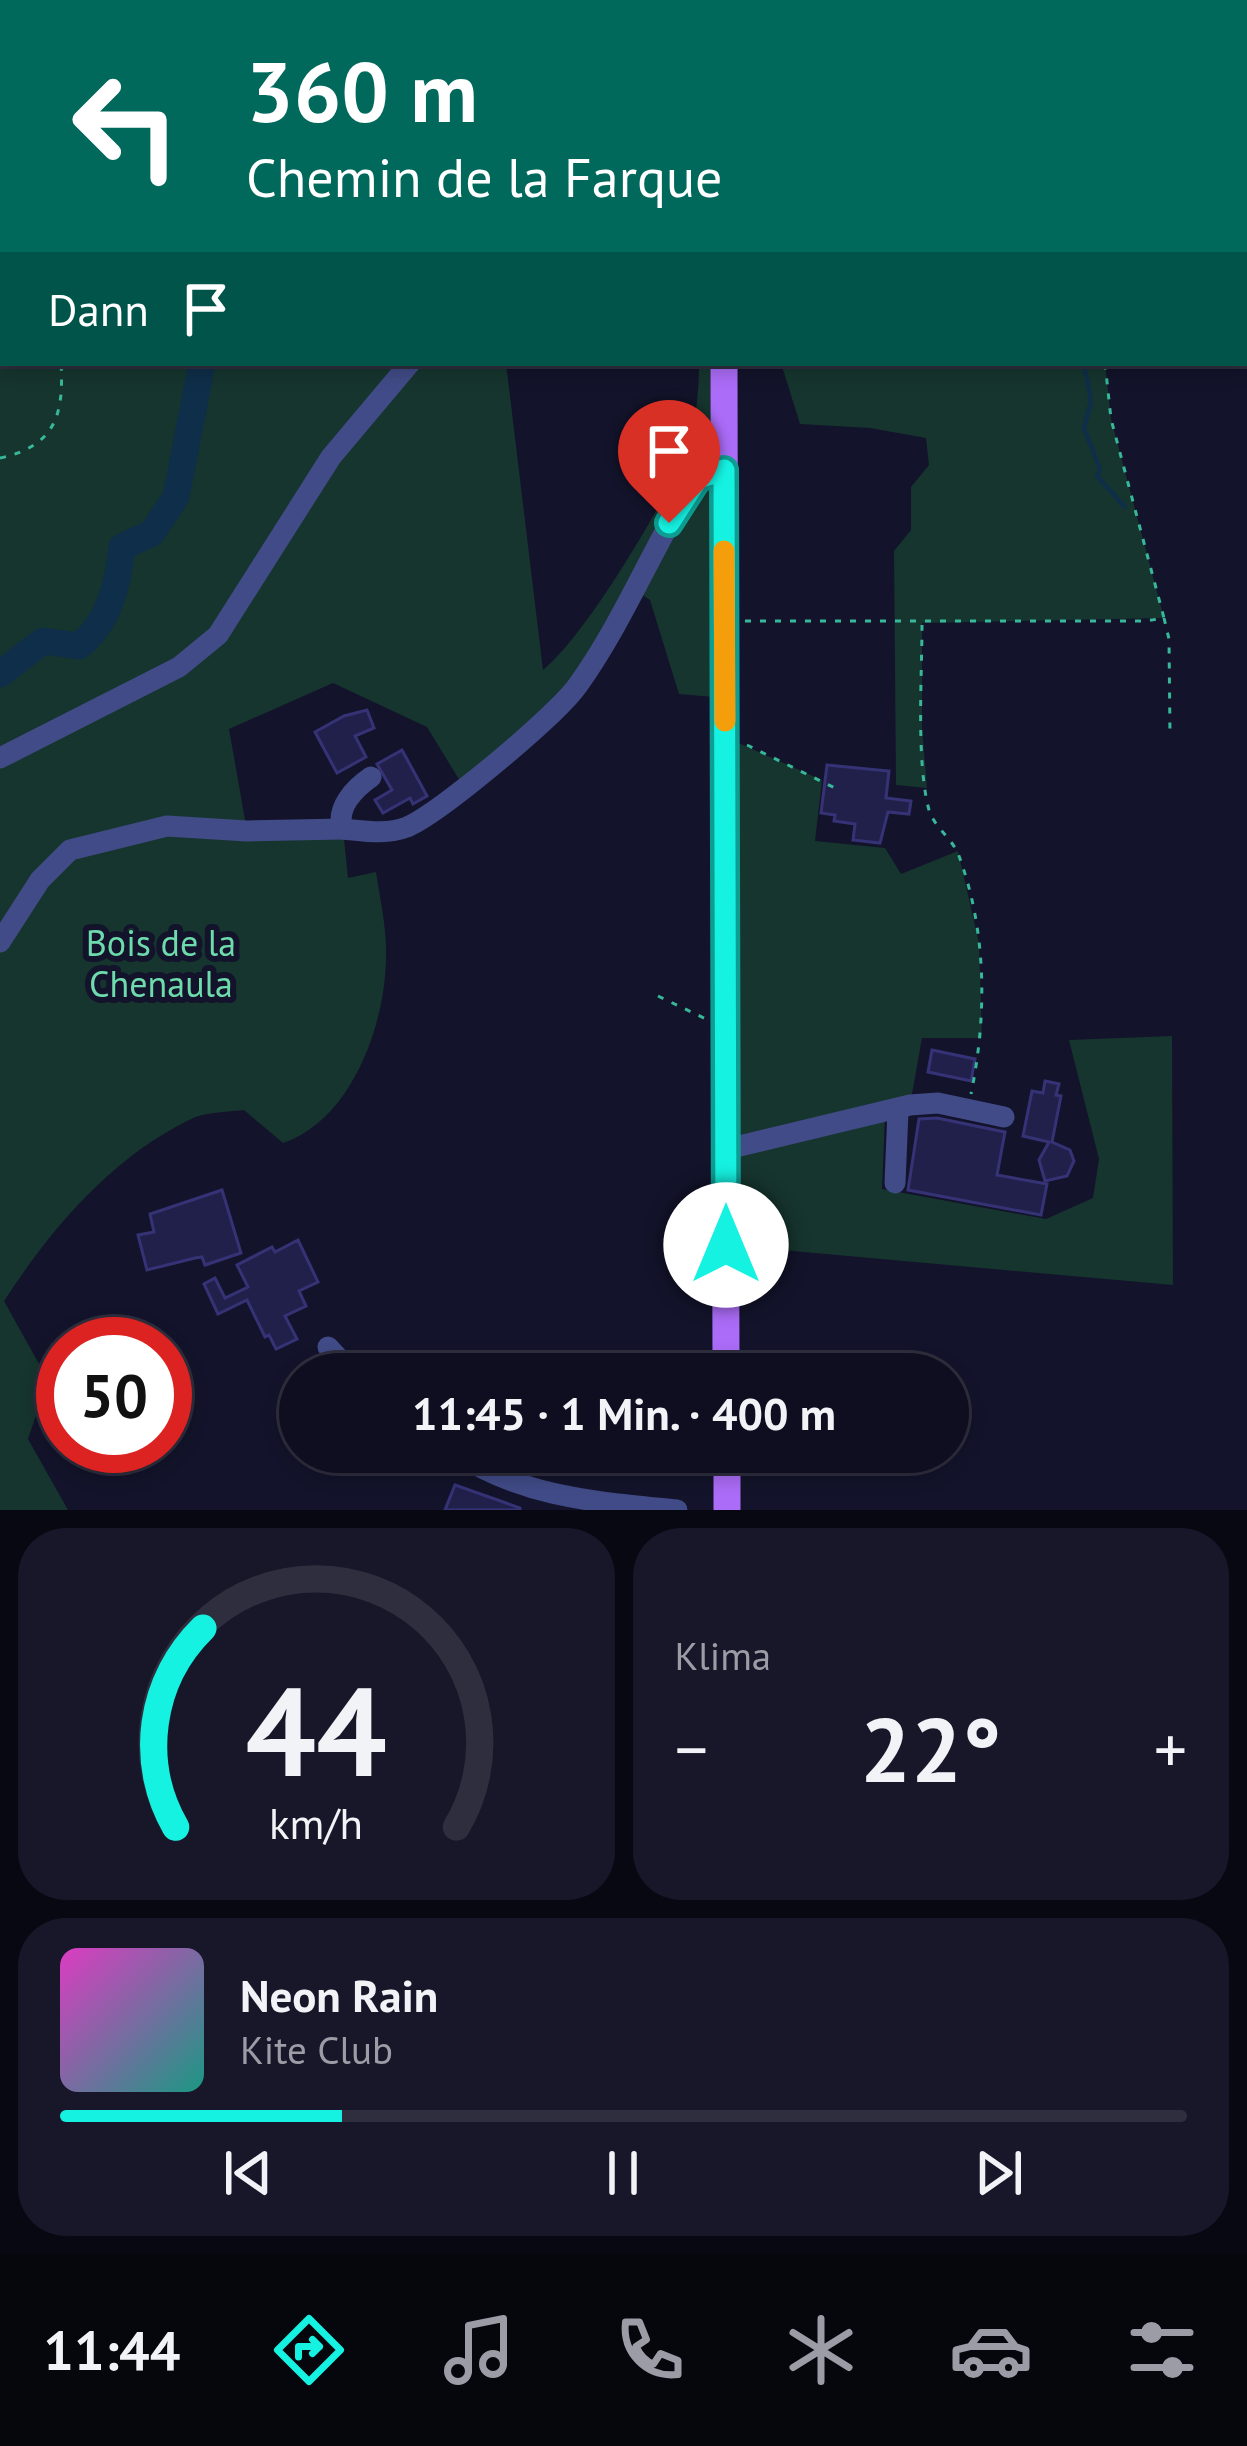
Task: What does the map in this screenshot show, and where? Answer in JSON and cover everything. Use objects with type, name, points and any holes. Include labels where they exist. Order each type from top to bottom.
[{"type":"main road","points":[[724,366],[727,1353]]},
{"type":"main road","points":[[727,1473],[727,1510]]},
{"type":"street","points":[[0,758],[179,667],[218,635],[331,457],[407,366]]},
{"type":"street","points":[[0,942],[40,880],[70,850],[167,826],[387,833],[430,814],[562,704],[602,647],[688,491],[698,478],[724,470]]},
{"type":"street","points":[[343,829],[343,807],[371,777]]},
{"type":"street","points":[[727,1149],[938,1103],[1004,1117]]},
{"type":"street","points":[[895,1184],[898,1111]]},
{"type":"street","points":[[328,1347],[334,1353]]},
{"type":"street","points":[[495,1473],[523,1488],[677,1510]]},
{"type":"path","points":[[0,458],[29,448],[52,428],[63,402],[61,366]]},
{"type":"path","points":[[1105,366],[1111,419],[1169,639],[1170,735]]},
{"type":"path","points":[[724,621],[1164,618]]},
{"type":"path","points":[[922,623],[922,727],[930,814],[958,851],[979,944],[982,1038],[968,1109]]},
{"type":"path","points":[[725,737],[837,789]]},
{"type":"path","points":[[658,996],[725,1025]]},
{"type":"green space","name":"Bois de la Chenaula","points":[[0,366],[506,366],[543,670],[601,600],[674,477],[692,432],[699,366],[724,366],[725,698],[679,694],[650,600],[632,588],[577,688],[463,786],[427,727],[333,683],[229,729],[247,831],[343,829],[348,878],[376,872],[386,946],[380,1010],[372,1039],[346,1091],[307,1131],[283,1143],[244,1110],[195,1117],[160,1136],[84,1198],[4,1301],[36,1358],[36,1415],[28,1439],[36,1453],[36,1473],[47,1473],[68,1510],[0,1510]]},
{"type":"green space","points":[[782,366],[1105,366],[1111,419],[1164,618],[922,623],[927,788],[896,785],[894,551],[911,530],[911,487],[929,465],[926,438],[870,428],[800,424]]},
{"type":"green space","points":[[725,737],[822,780],[815,841],[885,848],[901,874],[958,851],[979,943],[982,1038],[922,1038],[910,1105],[885,1115],[882,1189],[1046,1219],[1093,1198],[1099,1159],[1069,1040],[1172,1036],[1173,1285],[726,1245]]},
{"type":"building","points":[[367,710],[374,728],[355,736],[366,757],[337,773],[315,732]]},
{"type":"building","points":[[402,750],[427,796],[413,804],[410,798],[383,813],[375,800],[392,790],[377,764]]},
{"type":"building","points":[[827,765],[889,771],[886,798],[911,801],[909,814],[888,812],[880,843],[853,840],[855,824],[834,821],[835,815],[821,813]]},
{"type":"building","points":[[932,1050],[975,1059],[971,1081],[928,1072]]},
{"type":"building","points":[[1045,1081],[1059,1084],[1056,1095],[1061,1096],[1052,1142],[1070,1150],[1074,1161],[1067,1176],[1045,1181],[1039,1160],[1049,1142],[1023,1136],[1032,1091],[1043,1093]]},
{"type":"building","points":[[937,1118],[1005,1132],[997,1175],[1047,1184],[1041,1215],[908,1190],[919,1119]]},
{"type":"building","points":[[222,1190],[241,1253],[205,1265],[202,1257],[147,1270],[138,1235],[154,1232],[150,1214]]},
{"type":"building","points":[[298,1240],[318,1282],[299,1291],[306,1306],[285,1316],[297,1339],[276,1349],[247,1300],[218,1314],[204,1284],[215,1278],[225,1298],[248,1287],[237,1265]]},
{"type":"building","points":[[455,1485],[520,1508],[520,1510],[445,1510]]},
{"type":"waterway","points":[[0,674],[43,641],[79,646],[98,626],[115,589],[122,547],[152,533],[176,497],[201,366]]},
{"type":"waterway","points":[[1085,366],[1091,401],[1084,428],[1100,469],[1097,476],[1125,507]]},
{"type":"slow traffic","points":[[724,551],[725,721]]},
{"type":"route","points":[[669,523],[698,478],[724,470],[726,1245]]}]
